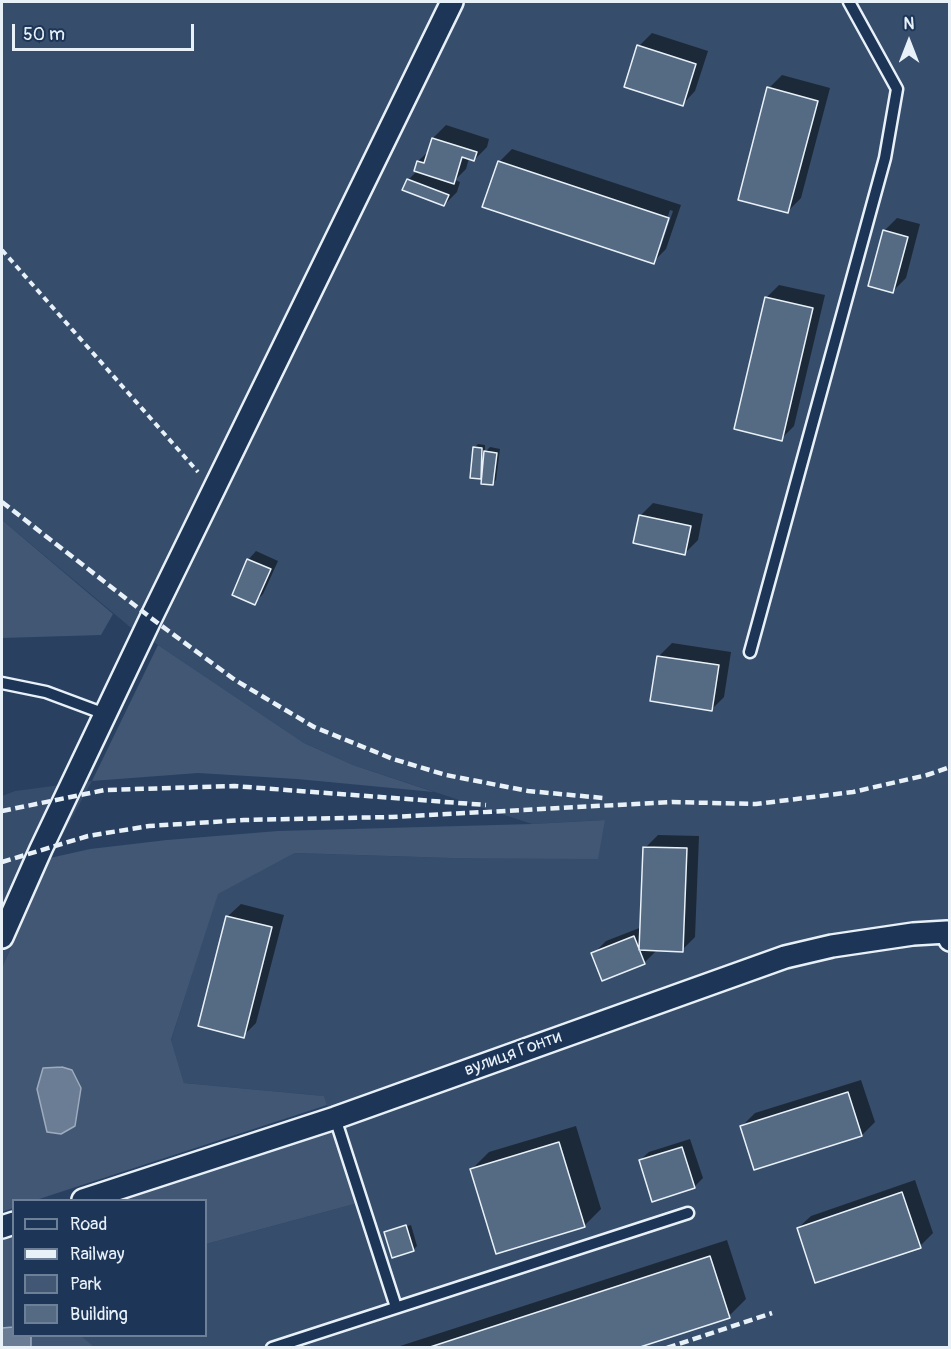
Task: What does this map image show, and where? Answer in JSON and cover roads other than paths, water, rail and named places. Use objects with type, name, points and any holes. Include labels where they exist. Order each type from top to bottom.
[{"type":"street","points":[[2,937],[105,714],[453,2]]},
{"type":"street","name":"вулиця Гонти","points":[[86,1199],[335,1118],[785,957],[880,938],[949,935]]},
{"type":"lane","points":[[750,652],[885,158],[897,88],[849,2]]},
{"type":"lane","points":[[2,684],[46,692],[105,714]]},
{"type":"lane","points":[[335,1118],[396,1307]]},
{"type":"lane","points":[[272,1347],[688,1214]]},
{"type":"railway","points":[[2,502],[235,680],[314,727],[393,759],[446,775],[528,791],[603,798]]},
{"type":"railway","points":[[2,862],[88,836],[149,826],[244,820],[392,817],[672,802],[756,804],[853,792],[927,775],[950,767]]},
{"type":"railway","points":[[2,811],[105,790],[234,786],[486,805]]},
{"type":"railway","points":[[667,1348],[772,1313]]}]
